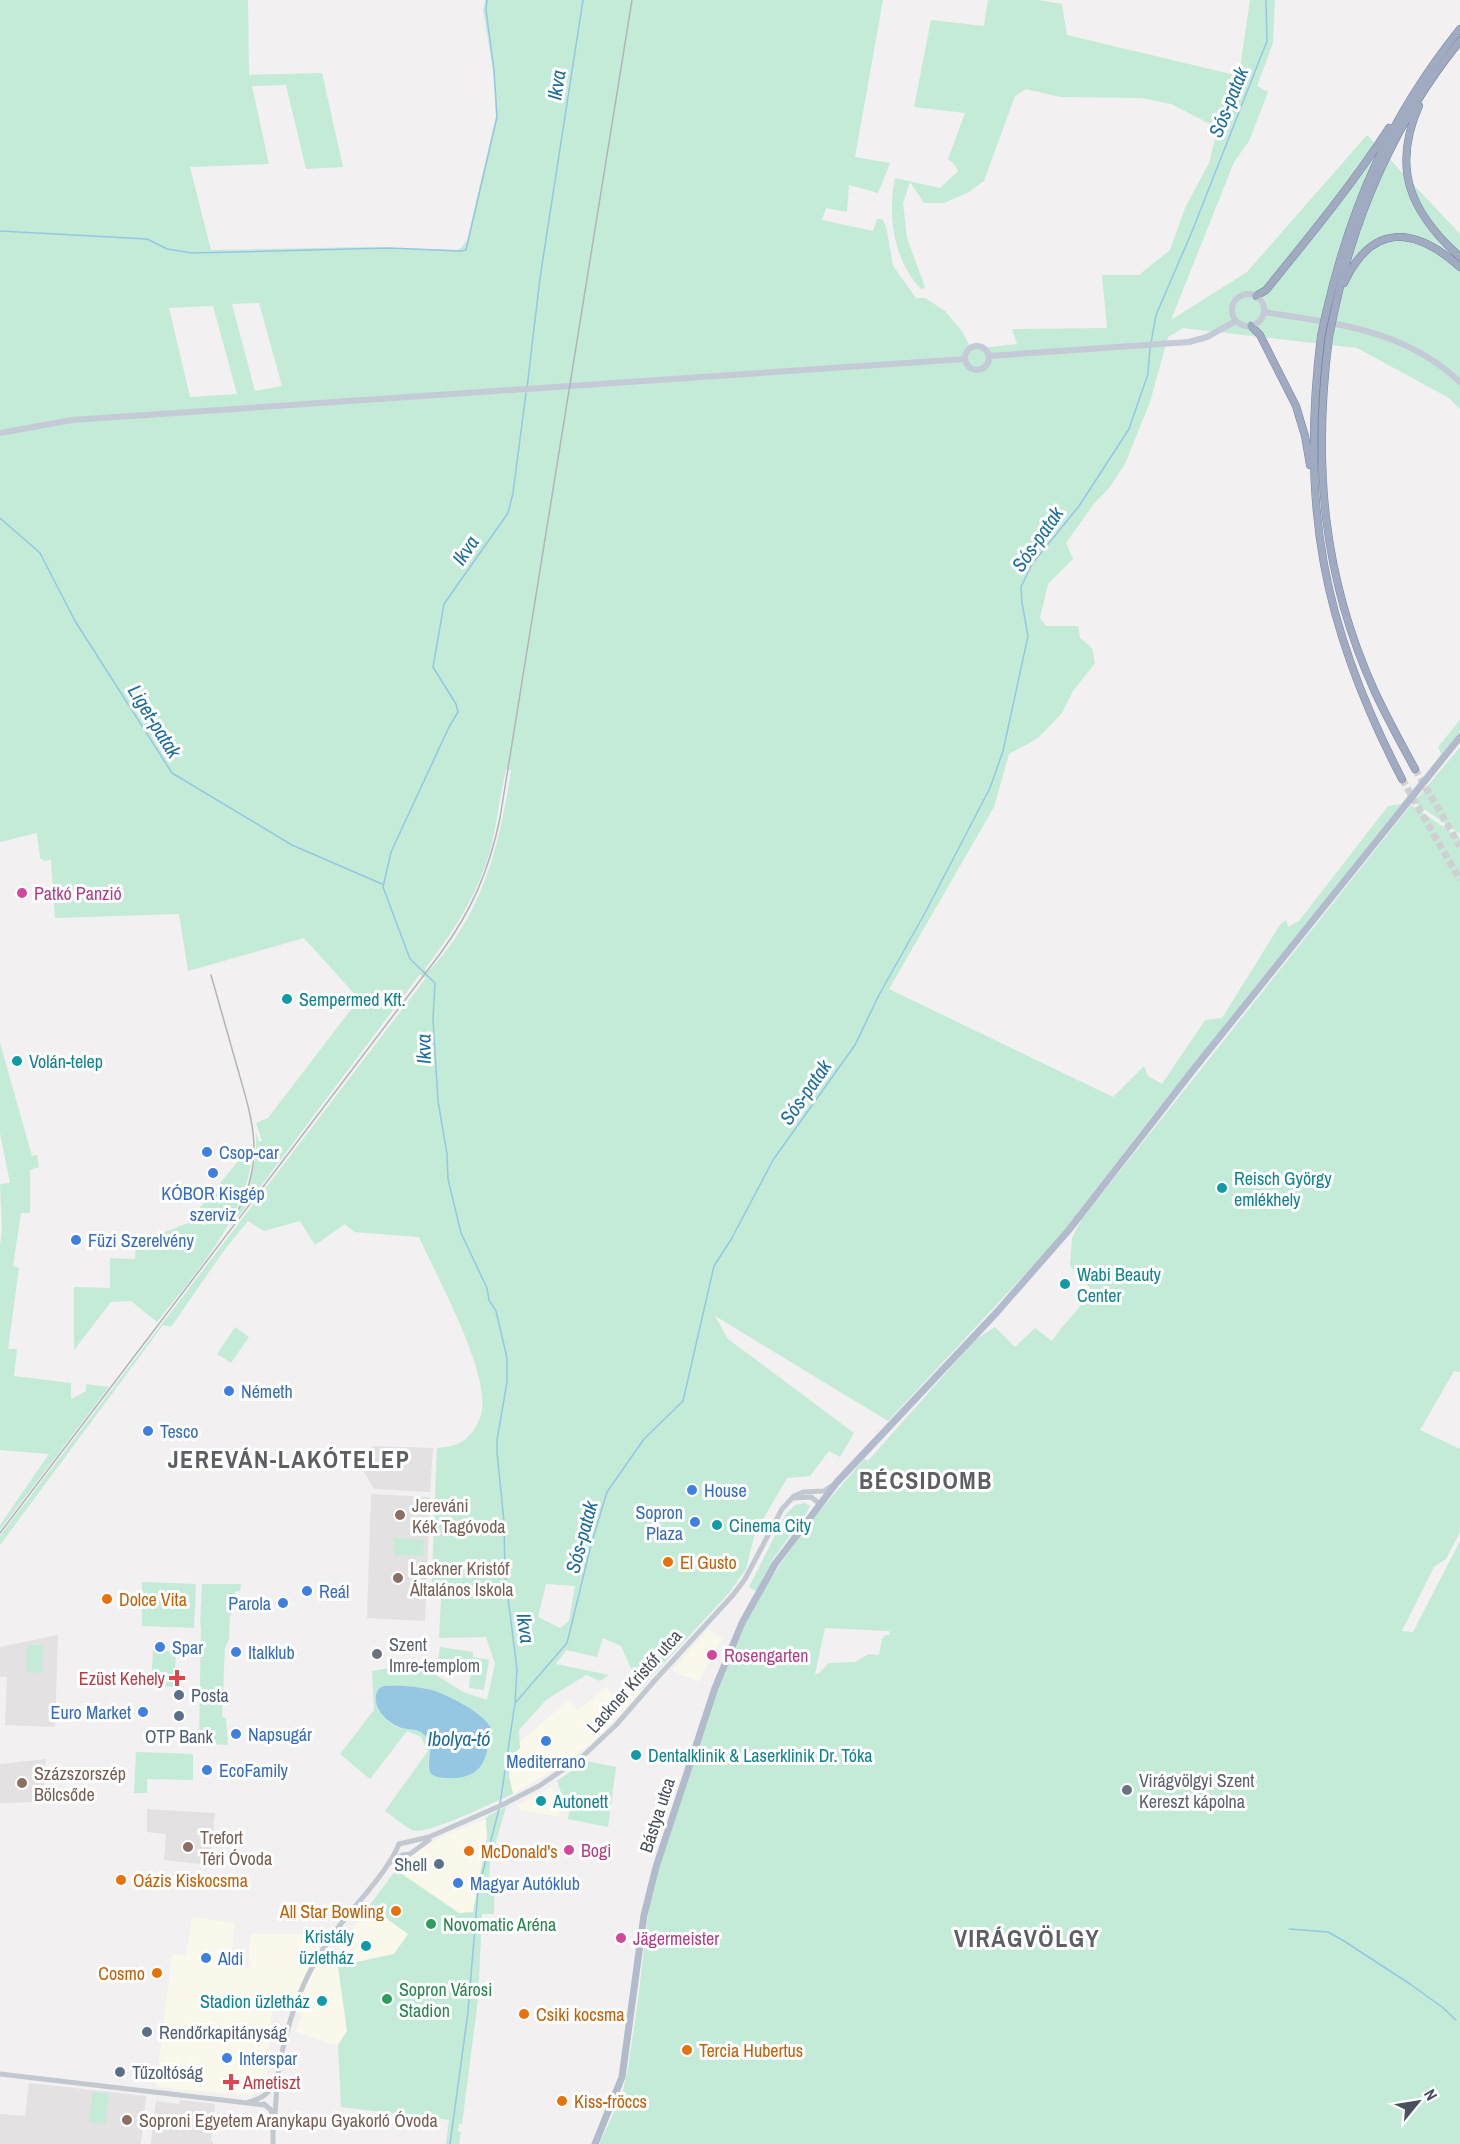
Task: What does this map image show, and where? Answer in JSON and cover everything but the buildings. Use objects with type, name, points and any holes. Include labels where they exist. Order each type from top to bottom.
[{"type":"highway","points":[[1256,296],[1266,290],[1329,214],[1423,78],[1460,29]]},
{"type":"highway","points":[[1337,296],[1351,244],[1372,186],[1391,147],[1429,84],[1460,41]]},
{"type":"highway","points":[[1429,84],[1408,135],[1405,164],[1408,181],[1413,198],[1423,217],[1460,257]]},
{"type":"highway","points":[[1313,478],[1315,406],[1325,337],[1349,227],[1370,173],[1401,111]]},
{"type":"highway","points":[[1330,313],[1353,264],[1362,253],[1372,246],[1393,238],[1403,237],[1421,241],[1436,248],[1460,267]]},
{"type":"highway","points":[[1251,326],[1260,336],[1296,406],[1305,436],[1313,478],[1320,548],[1335,619],[1362,696],[1402,779]]},
{"type":"highway","points":[[1325,337],[1320,442],[1324,505],[1333,561],[1342,601],[1363,662],[1393,729],[1415,769]]},
{"type":"main road","points":[[1244,295],[1256,296],[1263,303],[1264,312],[1260,321],[1251,326],[1243,326],[1236,321],[1232,308],[1236,299],[1244,295]]},
{"type":"main road","points":[[1264,312],[1348,327],[1392,338],[1424,353],[1460,382]]},
{"type":"main road","points":[[989,356],[1189,342],[1207,338],[1236,321]]},
{"type":"main road","points":[[975,346],[983,347],[989,356],[987,364],[978,370],[968,366],[965,358],[968,349],[975,346]]},
{"type":"main road","points":[[0,433],[72,420],[965,358]]},
{"type":"main road","name":"Bástya utca","points":[[595,2144],[618,2091],[625,2066],[644,1915],[652,1880],[715,1688],[737,1633],[775,1564],[837,1482],[893,1425],[1035,1270],[1460,737]]},
{"type":"street","name":"Lackner Kristóf utca","points":[[273,2144],[273,2115],[266,2106],[266,2095],[273,2085],[279,2068],[291,2016],[306,1977],[331,1937],[402,1842],[419,1840],[502,1805],[539,1786],[567,1768],[597,1744],[738,1589],[778,1516],[791,1500],[796,1495],[825,1491],[837,1482]]},
{"type":"street","points":[[809,1495],[820,1504]]},
{"type":"street","points":[[809,1495],[813,1506],[809,1518]]},
{"type":"street","name":"Lackner Kristóf utca","points":[[384,1869],[402,1855],[407,1855],[448,1829]]},
{"type":"street","points":[[407,1841],[412,1845],[412,1851]]},
{"type":"street","points":[[398,1848],[402,1855]]},
{"type":"street","name":"Lackner Kristóf utca","points":[[273,2132],[279,2068]]},
{"type":"street","points":[[0,2074],[270,2107],[276,2099],[266,2095],[246,2103]]},
{"type":"shaded area","points":[[375,1446],[433,1448],[430,1492],[374,1489],[356,1458],[357,1454]]},
{"type":"shaded area","name":"Lackner Kristóf Általános Iskola","points":[[371,1494],[430,1497],[425,1621],[367,1618]]},
{"type":"shaded area","points":[[708,1629],[722,1638],[699,1682],[672,1671]]},
{"type":"shaded area","points":[[58,1635],[55,1727],[5,1725],[7,1677],[0,1677],[0,1647]]},
{"type":"shaded area","points":[[631,1684],[642,1692],[593,1742],[552,1771],[513,1794],[509,1776],[511,1756],[520,1748],[520,1742],[568,1700],[578,1710],[606,1687],[615,1697]]},
{"type":"shaded area","name":"Százszorszép Bölcsőde","points":[[46,1759],[43,1802],[0,1803],[0,1764]]},
{"type":"shaded area","points":[[552,1787],[560,1805],[559,1817],[520,1810],[518,1805]]},
{"type":"shaded area","name":"Trefort Téri Óvoda","points":[[147,1809],[215,1813],[210,1865],[164,1860],[166,1834],[147,1832]]},
{"type":"shaded area","points":[[486,1819],[487,1837],[473,1912],[459,1913],[396,1870],[425,1846],[445,1835]]},
{"type":"shaded area","points":[[369,1906],[408,1934],[394,1954],[338,1966],[347,2031],[338,2045],[296,2032],[302,2014],[272,2007],[266,2085],[250,2096],[156,2087],[172,1954],[186,1956],[192,1917],[235,1923],[230,1967],[249,1968],[250,1934],[319,1934],[321,1938],[318,1947],[323,1958],[334,1965],[335,1953]]},
{"type":"shaded area","points":[[29,2083],[146,2096],[141,2144],[0,2144],[0,2114],[25,2116]]},
{"type":"shaded area","points":[[180,2100],[215,2104],[211,2140],[214,2144],[151,2144],[153,2124],[156,2124],[153,2123],[156,2101],[179,2104]]},
{"type":"green space","points":[[0,0],[248,0],[249,75],[322,73],[343,167],[306,169],[286,85],[252,86],[269,164],[190,167],[211,250],[366,247],[457,250],[461,248],[467,240],[496,116],[493,70],[483,10],[485,0],[883,0],[855,157],[890,163],[878,193],[849,185],[847,212],[826,208],[822,220],[873,231],[877,219],[882,219],[886,226],[893,266],[916,298],[925,298],[945,311],[962,331],[971,349],[1017,344],[1012,329],[1107,328],[1102,275],[1139,275],[1170,250],[1185,208],[1209,163],[1216,135],[1210,124],[1171,104],[1142,98],[1060,97],[1026,89],[1015,96],[984,181],[969,192],[944,203],[924,203],[910,182],[903,203],[907,238],[925,287],[921,289],[904,265],[895,237],[892,207],[895,178],[940,188],[958,171],[948,159],[965,113],[914,107],[931,20],[984,26],[988,0],[1038,0],[1062,4],[1067,35],[1235,75],[1240,68],[1250,0],[1275,0],[1273,43],[1257,86],[1268,92],[1249,141],[1234,162],[1171,320],[1247,272],[1367,135],[1460,234],[1460,409],[1449,398],[1357,348],[1183,328],[1168,337],[1150,402],[1125,464],[1066,543],[1073,559],[1048,584],[1040,618],[1046,626],[1078,626],[1080,638],[1092,648],[1095,663],[1073,691],[1062,713],[1038,738],[1009,754],[994,807],[889,989],[1113,1097],[1144,1066],[1148,1076],[1162,1084],[1205,1020],[1222,1018],[1280,925],[1286,920],[1288,927],[1299,921],[1388,806],[1401,804],[1441,754],[1438,747],[1460,720],[1460,731],[1152,1116],[1055,1242],[888,1421],[715,1316],[728,1339],[854,1433],[840,1457],[829,1451],[810,1476],[787,1478],[755,1533],[746,1569],[729,1593],[639,1690],[631,1684],[634,1675],[621,1646],[603,1638],[597,1657],[566,1650],[556,1664],[609,1675],[600,1681],[586,1675],[546,1700],[519,1730],[520,1748],[511,1757],[509,1776],[513,1794],[461,1817],[432,1828],[412,1830],[385,1811],[428,1751],[421,1737],[407,1731],[370,1779],[340,1754],[374,1710],[372,1671],[395,1667],[428,1670],[463,1692],[487,1700],[495,1664],[486,1637],[439,1638],[441,1599],[431,1597],[437,1448],[457,1444],[470,1435],[481,1414],[482,1392],[460,1323],[419,1237],[354,1232],[345,1224],[315,1245],[300,1221],[264,1231],[248,1221],[225,1249],[171,1327],[163,1325],[0,1545],[0,1536],[426,978],[420,974],[228,1230],[250,1184],[255,1159],[256,1133],[259,1142],[262,1141],[256,1123],[268,1118],[359,999],[304,938],[188,971],[179,914],[55,918],[51,860],[44,861],[40,858],[37,833],[0,842]],"holes":[[[259,303],[282,386],[255,391],[232,304]],[[213,306],[237,394],[190,397],[169,308]],[[506,769],[511,770],[501,826],[486,879],[462,927],[447,950],[428,972],[425,969],[471,898],[485,867]],[[546,1584],[575,1586],[569,1621],[560,1628],[538,1617]],[[388,1686],[431,1690],[465,1705],[481,1716],[491,1728],[486,1752],[479,1767],[466,1775],[441,1778],[428,1765],[430,1749],[424,1735],[415,1729],[400,1728],[390,1722],[379,1708],[378,1690]]]},
{"type":"green space","points":[[1460,747],[1460,834],[1414,802]]},
{"type":"green space","points":[[1411,805],[1460,838],[1460,1372],[1454,1371],[1420,1430],[1460,1449],[1460,1532],[1446,1559],[1434,1567],[1402,1631],[1413,1632],[1460,1541],[1460,2144],[599,2144],[622,2095],[628,2068],[649,1906],[661,1858],[718,1688],[747,1620],[765,1587],[805,1528],[864,1459],[868,1461],[975,1340],[995,1327],[1015,1347],[1035,1328],[1052,1341],[1093,1291],[1070,1266],[1072,1238],[1081,1220]],"holes":[[[825,1628],[889,1631],[890,1635],[882,1639],[879,1655],[869,1654],[855,1662],[829,1663],[815,1674]]]},
{"type":"green space","points":[[0,1043],[32,1156],[37,1155],[39,1167],[30,1170],[30,1213],[21,1213],[13,1266],[19,1268],[8,1349],[17,1349],[14,1376],[71,1383],[71,1399],[86,1391],[86,1384],[109,1387],[0,1530],[0,1525],[49,1454],[0,1450],[0,1245],[2,1229],[0,1184],[10,1183],[0,1133]]},
{"type":"green space","points":[[252,1144],[250,1169],[233,1216],[204,1262],[157,1322],[131,1301],[111,1302],[74,1350],[74,1287],[110,1288],[110,1258],[135,1259],[136,1243],[191,1222],[205,1225],[216,1210],[199,1209]]},
{"type":"green space","points":[[235,1327],[249,1337],[231,1363],[217,1354]]},
{"type":"green space","points":[[805,1503],[810,1506],[807,1512],[773,1559],[756,1591],[749,1587],[786,1514],[795,1505]]},
{"type":"green space","points":[[394,1538],[424,1540],[423,1556],[394,1555]]},
{"type":"green space","points":[[142,1582],[196,1584],[194,1628],[142,1626]]},
{"type":"green space","points":[[202,1584],[241,1584],[240,1591],[235,1592],[234,1609],[230,1616],[229,1640],[225,1647],[222,1716],[226,1719],[228,1745],[199,1743]]},
{"type":"green space","points":[[27,1645],[43,1645],[42,1673],[27,1672]]},
{"type":"green space","points":[[440,1647],[473,1652],[473,1657],[489,1660],[484,1690],[469,1688],[471,1671],[437,1666]]},
{"type":"green space","points":[[153,1650],[176,1652],[174,1687],[151,1686]]},
{"type":"green space","points":[[136,1752],[193,1754],[193,1780],[147,1779],[147,1793],[134,1793]]},
{"type":"green space","points":[[586,1761],[616,1767],[608,1827],[568,1819],[570,1807],[564,1801],[557,1781]]},
{"type":"green space","points":[[506,1807],[490,1862],[489,1880],[494,1881],[494,1914],[482,1914],[478,2000],[462,2124],[459,2124],[458,2131],[461,2132],[459,2144],[446,2144],[449,2120],[341,2107],[338,2045],[347,2031],[338,1966],[394,1954],[408,1934],[369,1906],[396,1870],[459,1913],[473,1912],[487,1837],[486,1819],[489,1815]]},
{"type":"green space","points":[[93,2092],[109,2094],[105,2124],[89,2122]]},
{"type":"water","name":"Ibolya-tó","points":[[384,1686],[408,1686],[432,1690],[456,1700],[481,1716],[491,1728],[486,1755],[479,1768],[473,1773],[455,1778],[431,1774],[429,1770],[430,1747],[424,1734],[393,1724],[379,1709],[376,1694]]},
{"type":"waterway","points":[[0,231],[147,239],[167,249],[192,253],[389,248],[466,250],[497,117],[494,70],[486,10],[487,0]]},
{"type":"waterway","name":"Ikva","points":[[527,388],[540,278],[583,0]]},
{"type":"waterway","name":"Sós-patak","points":[[1151,343],[1156,315],[1191,234],[1267,41],[1266,0]]},
{"type":"waterway","name":"Sós-patak","points":[[516,1702],[567,1643],[591,1545],[607,1492],[644,1439],[683,1401],[714,1266],[732,1238],[773,1160],[855,1045],[879,995],[990,788],[1003,751],[1028,636],[1021,587],[1032,564],[1079,506],[1129,429],[1148,374],[1150,348]]},
{"type":"waterway","name":"Ikva","points":[[500,1804],[515,1703],[517,1669],[505,1574],[504,1522],[497,1452],[507,1382],[507,1358],[496,1311],[489,1300],[487,1288],[461,1233],[448,1179],[447,1154],[438,1101],[433,1019],[435,983],[410,959],[383,887],[391,852],[458,712],[456,704],[433,667],[444,604],[508,513],[513,493],[526,393]]},
{"type":"waterway","name":"Liget-patak","points":[[0,518],[40,553],[75,621],[172,773],[292,845],[382,884]]},
{"type":"waterway","name":"Ikva","points":[[450,2144],[468,2012],[478,1891],[499,1809]]},
{"type":"waterway","points":[[1289,1929],[1328,1932],[1410,1984],[1456,2020]]},
{"type":"tunnel","points":[[1415,769],[1460,846]]},
{"type":"tunnel","points":[[1402,779],[1460,880]]},
{"type":"railway","points":[[0,1533],[440,954],[470,906],[485,873],[500,818],[632,0]]},
{"type":"railway","points":[[211,975],[247,1102],[254,1139],[251,1175],[246,1194],[236,1214]]},
{"type":"place","name":"Patkó Panzió","points":[[22,893]]},
{"type":"place","name":"Sempermed Kft.","points":[[287,999]]},
{"type":"place","name":"Volán-telep","points":[[17,1061]]},
{"type":"place","name":"Csop-car","points":[[207,1152]]},
{"type":"place","name":"KÓBOR Kisgép szerviz","points":[[213,1173]]},
{"type":"place","name":"Reisch György emlékhely","points":[[1222,1188]]},
{"type":"place","name":"Füzi Szerelvény","points":[[76,1240]]},
{"type":"place","name":"Wabi Beauty Center","points":[[1065,1284]]},
{"type":"place","name":"Németh","points":[[229,1391]]},
{"type":"place","name":"Tesco","points":[[148,1431]]},
{"type":"place","name":"House","points":[[692,1490]]},
{"type":"place","name":"Jereváni Kék Tagóvoda","points":[[400,1515]]},
{"type":"place","name":"Sopron Plaza","points":[[695,1522]]},
{"type":"place","name":"Cinema City","points":[[717,1525]]},
{"type":"place","name":"El Gusto","points":[[668,1562]]},
{"type":"place","name":"Lackner Kristóf Általános Iskola","points":[[398,1578]]},
{"type":"place","name":"Reál","points":[[307,1591]]},
{"type":"place","name":"Dolce Vita","points":[[107,1599]]},
{"type":"place","name":"Parola","points":[[283,1603]]},
{"type":"place","name":"Spar","points":[[160,1647]]},
{"type":"place","name":"Italklub","points":[[236,1652]]},
{"type":"place","name":"Szent Imre-templom","points":[[377,1654]]},
{"type":"place","name":"Rosengarten","points":[[712,1655]]},
{"type":"place","name":"Ezüst Kehely","points":[[177,1678]]},
{"type":"place","name":"Posta","points":[[179,1695]]},
{"type":"place","name":"Euro Market","points":[[143,1712]]},
{"type":"place","name":"OTP Bank","points":[[179,1716]]},
{"type":"place","name":"Napsugár","points":[[236,1734]]},
{"type":"place","name":"Mediterrano","points":[[546,1741]]},
{"type":"place","name":"Dentalklinik & Laserklinik Dr. Tóka","points":[[636,1755]]},
{"type":"place","name":"EcoFamily","points":[[207,1770]]},
{"type":"place","name":"Százszorszép Bölcsőde","points":[[22,1783]]},
{"type":"place","name":"Virágvölgyi Szent Kereszt kápolna","points":[[1127,1790]]},
{"type":"place","name":"Autonett","points":[[541,1801]]},
{"type":"place","name":"Trefort Téri Óvoda","points":[[188,1847]]},
{"type":"place","name":"Bogi","points":[[569,1850]]},
{"type":"place","name":"McDonald's","points":[[469,1851]]},
{"type":"place","name":"Shell","points":[[439,1864]]},
{"type":"place","name":"Oázis Kiskocsma","points":[[121,1880]]},
{"type":"place","name":"Magyar Autóklub","points":[[458,1883]]},
{"type":"place","name":"All Star Bowling","points":[[396,1911]]},
{"type":"place","name":"Novomatic Aréna","points":[[431,1924]]},
{"type":"place","name":"Jägermeister","points":[[621,1938]]},
{"type":"place","name":"Kristály üzletház","points":[[366,1946]]},
{"type":"place","name":"Aldi","points":[[206,1958]]},
{"type":"place","name":"Cosmo","points":[[157,1973]]},
{"type":"place","name":"Sopron Városi Stadion","points":[[387,1999]]},
{"type":"place","name":"Stadion üzletház","points":[[322,2001]]},
{"type":"place","name":"Csiki kocsma","points":[[524,2014]]},
{"type":"place","name":"Rendőrkapitányság","points":[[147,2032]]},
{"type":"place","name":"Tercia Hubertus","points":[[687,2050]]},
{"type":"place","name":"Interspar","points":[[227,2058]]},
{"type":"place","name":"Tűzoltóság","points":[[120,2072]]},
{"type":"place","name":"Ametiszt","points":[[231,2082]]},
{"type":"place","name":"Kiss-fröccs","points":[[562,2101]]},
{"type":"place","name":"Soproni Egyetem Aranykapu Gyakorló Óvoda","points":[[127,2120]]},
{"type":"district","name":"JEREVÁN-LAKÓTELEP","points":[[289,1459]]},
{"type":"district","name":"BÉCSIDOMB","points":[[926,1480]]},
{"type":"district","name":"VIRÁGVÖLGY","points":[[1027,1938]]}]
